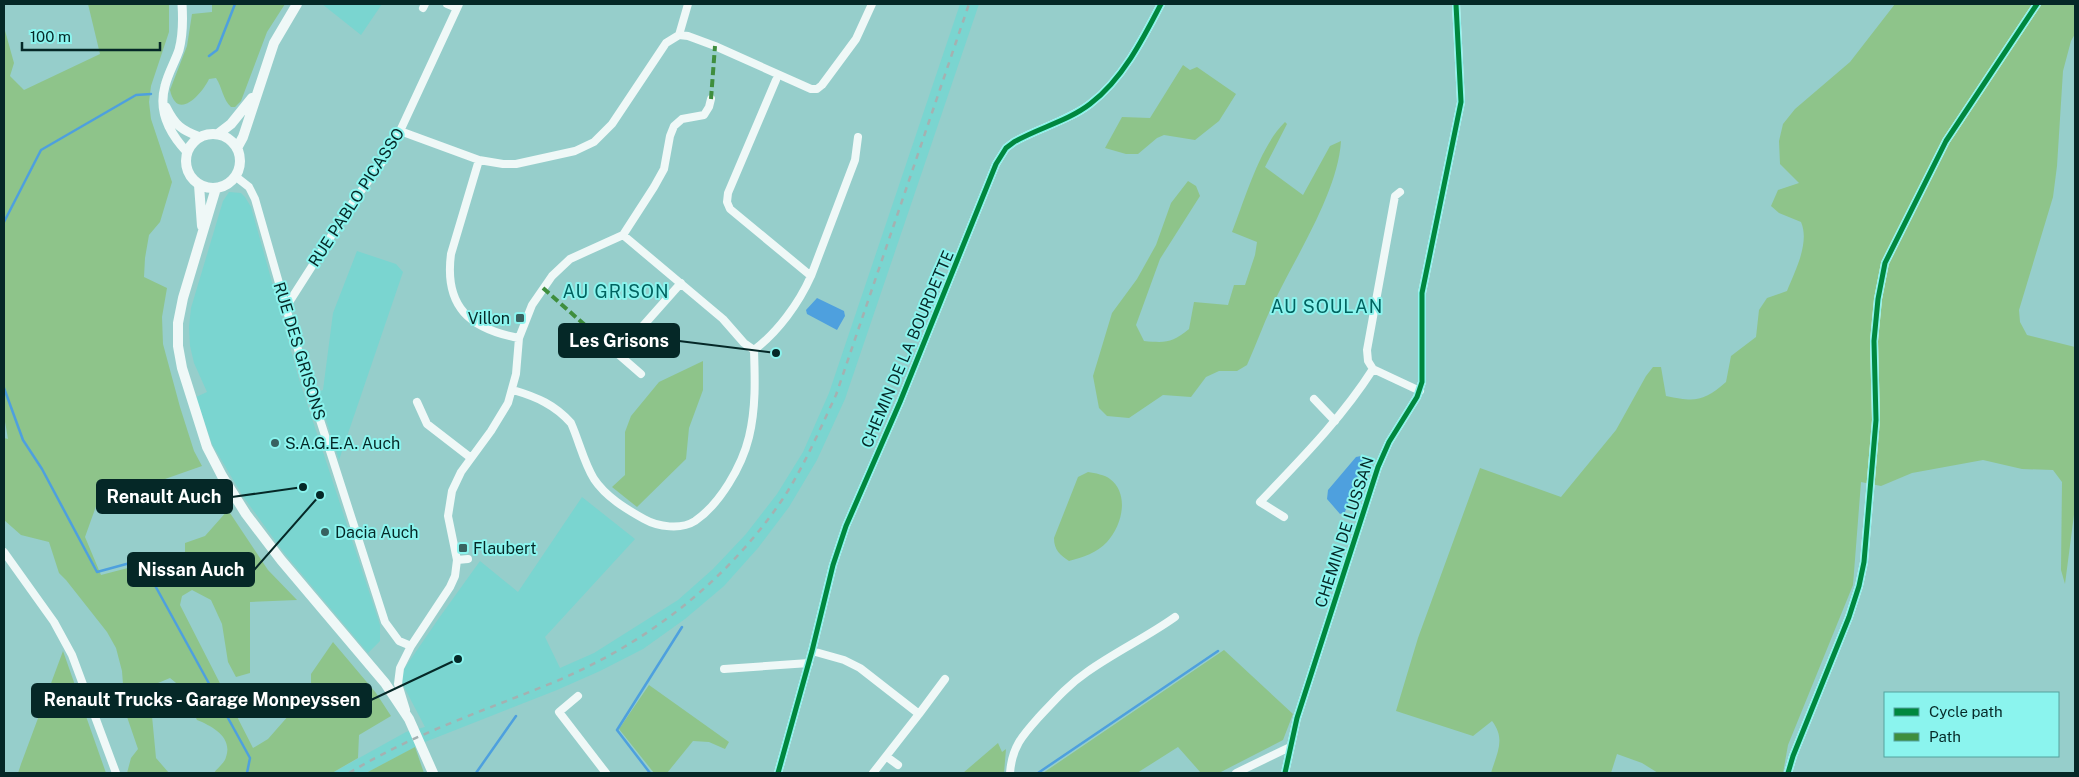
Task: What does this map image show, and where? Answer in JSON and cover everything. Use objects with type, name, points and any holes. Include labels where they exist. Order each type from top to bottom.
[{"type":"main road","points":[[237,148],[243,137],[274,43],[297,4]]},
{"type":"main road","points":[[218,134],[231,124],[257,90]]},
{"type":"main road","points":[[218,134],[226,137],[237,148],[240,162],[235,176],[224,186],[207,188],[192,178],[187,170],[185,161],[190,146],[200,137],[218,134]]},
{"type":"main road","points":[[199,184],[203,232]]},
{"type":"main road","points":[[216,188],[183,298],[178,322],[178,346],[182,368],[208,447],[237,501],[281,560],[385,683],[409,719],[433,773]]},
{"type":"street","points":[[182,4],[183,27],[179,50],[165,86],[163,100],[165,119],[178,143],[187,152]]},
{"type":"street","points":[[447,4],[458,6]]},
{"type":"street","points":[[679,35],[688,4]]},
{"type":"street","points":[[400,131],[479,160],[516,164],[575,150],[594,142],[612,124],[626,106],[666,43],[679,35],[688,36],[811,88],[817,88],[822,85],[856,39],[872,4]]},
{"type":"street","name":"CHEMIN DE LA BOURDETTE","points":[[778,773],[809,663],[833,565],[846,526],[904,393],[996,164],[1006,148],[1014,142],[1079,111],[1099,96],[1132,56],[1161,4]]},
{"type":"street","name":"CHEMIN DE LUSSAN","points":[[1285,773],[1297,718],[1378,467],[1389,442],[1420,392],[1424,374],[1420,315],[1422,293],[1461,102],[1456,4]]},
{"type":"street","points":[[1788,773],[1793,756],[1849,617],[1862,570],[1876,420],[1874,340],[1878,299],[1885,263],[1946,141],[2037,4]]},
{"type":"street","name":"RUE PABLO PICASSO","points":[[286,307],[353,202],[383,161],[400,131],[458,6]]},
{"type":"street","points":[[776,80],[728,193],[727,202],[730,209],[812,276]]},
{"type":"street","points":[[409,719],[400,693],[398,676],[411,646],[450,587],[455,576],[457,560],[450,527],[449,506],[454,485],[470,458],[501,416],[513,390],[519,338],[532,305],[558,269],[570,259],[623,235],[654,188],[664,169],[670,136],[674,126],[682,118],[704,115],[711,99]]},
{"type":"street","points":[[163,100],[176,125],[184,131],[200,137]]},
{"type":"street","points":[[754,350],[764,342],[791,309],[812,276],[855,160],[858,137]]},
{"type":"street","points":[[479,160],[451,254],[450,286],[460,308],[473,322],[490,331],[519,338]]},
{"type":"street","name":"RUE DES GRISONS","points":[[235,176],[249,187],[255,198],[303,367],[385,622],[399,641],[411,646]]},
{"type":"street","points":[[1400,192],[1395,196],[1367,350],[1368,362],[1373,369],[1420,392]]},
{"type":"street","points":[[513,390],[545,401],[564,416],[571,423],[594,479],[616,501],[650,522],[663,526],[683,525],[694,522],[714,502],[736,473],[750,437],[756,393],[754,350],[723,319],[623,235]]},
{"type":"street","points":[[618,354],[681,283]]},
{"type":"street","points":[[604,342],[641,374]]},
{"type":"street","points":[[1284,517],[1260,502],[1353,400],[1373,369]]},
{"type":"street","points":[[1314,399],[1335,421]]},
{"type":"street","points":[[417,402],[427,424],[470,458]]},
{"type":"street","points":[[4,552],[54,622],[72,655],[116,773]]},
{"type":"street","points":[[457,560],[468,559]]},
{"type":"street","points":[[1010,773],[1011,762],[1017,744],[1061,693],[1088,670],[1150,635],[1175,617]]},
{"type":"street","points":[[812,651],[844,660],[860,668],[919,714]]},
{"type":"street","points":[[724,670],[809,663]]},
{"type":"street","points":[[873,773],[945,679]]},
{"type":"street","points":[[578,696],[559,712],[606,773]]},
{"type":"street","points":[[1236,773],[1290,747]]},
{"type":"street","points":[[887,757],[898,765]]},
{"type":"shaded area","points":[[322,4],[382,4],[361,35]]},
{"type":"shaded area","points":[[960,4],[979,4],[845,399],[817,460],[789,507],[758,548],[724,586],[685,619],[643,649],[557,690],[425,742],[366,773],[332,773],[406,732],[425,727],[403,685],[404,669],[480,561],[518,592],[582,497],[635,539],[545,637],[560,668],[594,653],[678,600],[713,569],[746,534],[777,494],[803,452],[829,393]]},
{"type":"shaded area","points":[[229,192],[241,193],[251,207],[299,379],[380,625],[380,641],[368,653],[284,553],[242,495],[212,444],[196,397],[207,392],[194,363],[190,346],[191,308],[223,201]]},
{"type":"shaded area","points":[[357,251],[396,264],[403,272],[339,460],[317,392],[323,390],[333,313]]},
{"type":"shaded area","points":[[817,298],[844,311],[845,316],[837,330],[807,314],[806,310]]},
{"type":"shaded area","points":[[1361,456],[1364,458],[1345,512],[1340,514],[1327,499],[1328,490],[1356,457]]},
{"type":"green space","points":[[88,4],[169,4],[169,32],[151,86],[149,102],[151,119],[172,182],[160,222],[149,235],[144,277],[167,288],[162,317],[163,344],[194,451],[202,466],[131,491],[104,484],[85,537],[101,575],[185,553],[185,543],[205,536],[228,510],[268,570],[297,600],[250,602],[250,673],[236,677],[228,662],[222,624],[211,600],[192,590],[182,596],[180,605],[253,748],[268,739],[311,690],[311,674],[333,642],[376,693],[391,716],[359,735],[358,758],[332,773],[214,773],[225,759],[227,744],[215,729],[197,720],[181,687],[170,678],[158,683],[152,716],[156,758],[169,773],[127,773],[131,758],[138,749],[125,711],[122,671],[116,648],[107,632],[59,573],[49,542],[21,535],[4,520],[4,438],[8,439],[4,416],[4,27],[14,63],[10,76],[24,90],[100,54]]},
{"type":"green space","points":[[212,4],[285,4],[267,32],[241,101],[235,107],[231,107],[228,104],[216,78],[209,79],[201,92],[190,102],[184,105],[178,104],[173,99],[170,90],[187,46],[192,14],[212,12]]},
{"type":"green space","points":[[1895,4],[2075,4],[2075,34],[2071,41],[2063,71],[2057,166],[2053,197],[2019,310],[2020,322],[2027,335],[2075,347],[2075,507],[2065,584],[2061,570],[2062,482],[2053,470],[2022,469],[1983,460],[1912,473],[1881,486],[1861,482],[1853,585],[1788,745],[1783,773],[1658,773],[1642,763],[1617,754],[1611,773],[1491,773],[1499,746],[1499,734],[1492,721],[1473,736],[1396,711],[1418,638],[1480,468],[1561,497],[1616,430],[1653,367],[1661,367],[1666,396],[1698,399],[1705,397],[1726,382],[1731,356],[1756,337],[1759,310],[1767,298],[1787,291],[1803,248],[1804,239],[1801,222],[1779,213],[1771,206],[1778,190],[1799,183],[1780,164],[1779,141],[1783,124],[1795,109],[1850,62]]},
{"type":"green space","points":[[1183,65],[1190,70],[1197,67],[1236,94],[1219,121],[1195,140],[1164,135],[1157,138],[1138,154],[1126,154],[1105,148],[1122,117],[1150,118]]},
{"type":"green space","points":[[1285,122],[1287,124],[1265,167],[1303,195],[1330,146],[1341,141],[1333,180],[1325,201],[1272,306],[1247,365],[1237,371],[1219,371],[1206,377],[1191,397],[1163,395],[1129,418],[1107,416],[1099,408],[1093,376],[1112,313],[1137,279],[1156,245],[1171,203],[1188,181],[1196,186],[1200,196],[1160,259],[1136,325],[1144,341],[1163,342],[1178,337],[1189,329],[1194,302],[1228,305],[1234,285],[1245,285],[1255,255],[1257,242],[1232,232],[1261,159],[1276,132]]},
{"type":"green space","points":[[703,361],[703,390],[689,428],[686,459],[637,507],[612,487],[625,475],[625,432],[631,416],[659,382]]},
{"type":"green space","points":[[1088,472],[1105,476],[1116,485],[1122,501],[1122,510],[1117,528],[1103,546],[1090,554],[1069,561],[1058,552],[1054,538],[1078,477]]},
{"type":"green space","points":[[1224,650],[1293,714],[1283,740],[1219,773],[1201,773],[1178,747],[1137,773],[1043,773]]},
{"type":"green space","points":[[63,651],[106,773],[18,773],[21,764]]},
{"type":"green space","points":[[649,685],[729,742],[725,749],[709,742],[693,741],[667,773],[654,773],[619,729]]},
{"type":"green space","points":[[998,743],[1002,752],[1006,749],[1004,773],[963,773]]},
{"type":"green space","points":[[415,747],[424,773],[366,773]]},
{"type":"waterway","points":[[209,56],[217,50],[235,4]]},
{"type":"waterway","points":[[4,222],[41,150],[136,95],[151,94]]},
{"type":"waterway","points":[[4,388],[23,440],[42,469],[97,572],[141,560],[250,758],[247,773]]},
{"type":"waterway","points":[[650,773],[617,730],[682,627]]},
{"type":"waterway","points":[[1038,773],[1218,651]]},
{"type":"waterway","points":[[476,773],[516,716]]},
{"type":"railway","points":[[349,773],[399,746],[552,683],[620,650],[681,608],[709,584],[760,530],[782,500],[797,475],[836,395],[969,4]]},
{"type":"marked path","points":[[711,99],[715,46]]},
{"type":"marked path","points":[[543,288],[604,342]]},
{"type":"cycle path","points":[[778,773],[812,651],[833,565],[846,526],[900,402],[996,164],[1006,148],[1014,142],[1072,115],[1102,94],[1131,58],[1161,4]]},
{"type":"cycle path","points":[[1285,773],[1297,718],[1378,467],[1389,442],[1417,397],[1422,382],[1422,293],[1461,102],[1456,4]]},
{"type":"cycle path","points":[[1788,773],[1793,756],[1849,617],[1864,562],[1876,420],[1874,341],[1878,299],[1885,263],[1946,141],[2037,4]]},
{"type":"place","name":"Villon","points":[[520,318]]},
{"type":"place","name":"Les Grisons","points":[[776,353]]},
{"type":"place","name":"S.A.G.E.A. Auch","points":[[275,443]]},
{"type":"place","name":"Renault Auch","points":[[303,487]]},
{"type":"place","name":"Nissan Auch","points":[[320,495]]},
{"type":"place","name":"Dacia Auch","points":[[325,532]]},
{"type":"place","name":"Flaubert","points":[[463,548]]},
{"type":"place","name":"Renault Trucks - Garage Monpeyssen","points":[[458,659]]},
{"type":"district","name":"AU GRISON","points":[[616,292]]},
{"type":"district","name":"AU SOULAN","points":[[1327,307]]}]
